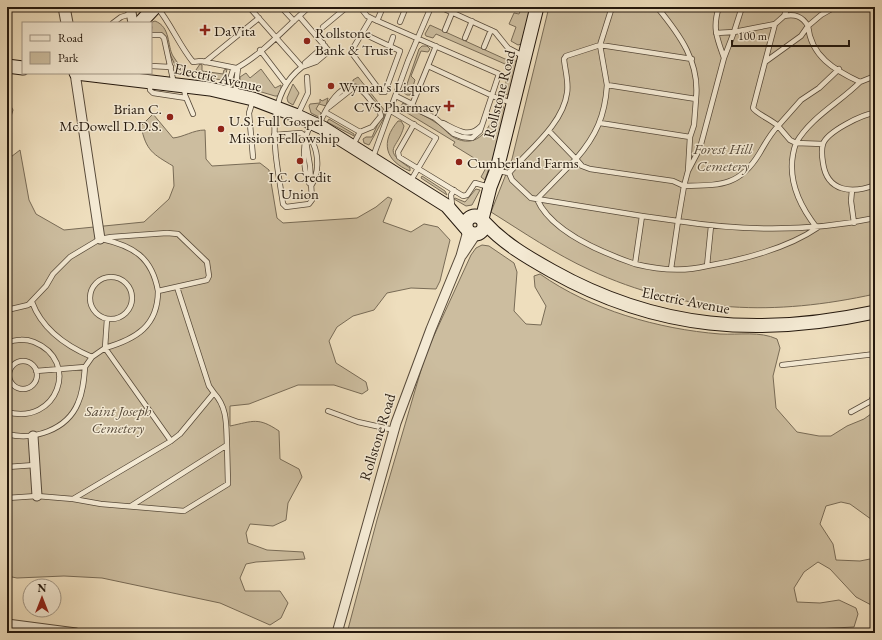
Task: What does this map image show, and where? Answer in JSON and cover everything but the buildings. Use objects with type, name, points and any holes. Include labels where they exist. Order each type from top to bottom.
[{"type":"main road","points":[[134,17],[156,7]]},
{"type":"main road","name":"Rollstone Road","points":[[475,225],[490,187],[503,172],[514,103],[537,7]]},
{"type":"main road","points":[[7,66],[22,68]]},
{"type":"main road","name":"Electric Avenue","points":[[105,74],[141,78],[182,89],[230,93],[253,99],[298,116],[352,146],[450,207],[475,225],[558,275],[590,291],[634,307],[682,319],[732,326],[778,326],[830,321],[875,312]]},
{"type":"street","points":[[64,7],[67,22]]},
{"type":"street","points":[[76,74],[100,239]]},
{"type":"street","name":"Rollstone Road","points":[[337,633],[394,430],[431,329],[461,256],[464,241],[475,225]]},
{"type":"street","points":[[33,436],[37,496]]},
{"type":"street","points":[[7,624],[76,633]]},
{"type":"lane","points":[[156,7],[173,29],[181,47],[193,62],[205,62],[238,68]]},
{"type":"lane","points":[[249,7],[302,67]]},
{"type":"lane","points":[[281,7],[294,21]]},
{"type":"lane","points":[[230,93],[231,72],[260,50],[309,7]]},
{"type":"lane","points":[[323,27],[347,7]]},
{"type":"lane","points":[[360,7],[365,14],[377,21],[498,74],[493,96],[479,134],[472,138],[466,138],[454,134],[435,118],[418,110],[413,107],[412,104],[396,96]]},
{"type":"lane","points":[[377,21],[383,7]]},
{"type":"lane","points":[[400,22],[406,7]]},
{"type":"lane","points":[[373,159],[417,38],[431,7]]},
{"type":"lane","points":[[440,7],[491,30],[497,34],[508,48],[525,56]]},
{"type":"lane","points":[[537,199],[576,159],[585,148],[600,123],[608,85],[600,45],[612,7]]},
{"type":"lane","points":[[657,7],[684,42],[692,59],[696,75],[694,125],[690,137],[688,171],[684,186],[671,269]]},
{"type":"lane","points":[[719,7],[714,24],[724,58]]},
{"type":"lane","points":[[688,171],[700,148],[724,58],[742,7]]},
{"type":"lane","points":[[716,33],[734,32],[775,24],[784,16],[788,7]]},
{"type":"lane","points":[[765,62],[800,36],[808,26],[821,15],[835,7]]},
{"type":"lane","points":[[445,30],[452,12]]},
{"type":"lane","points":[[299,16],[329,50],[328,54],[316,62],[302,67]]},
{"type":"lane","points":[[784,16],[799,16],[804,19],[808,26],[812,45],[825,60],[860,82]]},
{"type":"lane","points":[[114,22],[121,17],[134,17]]},
{"type":"lane","points":[[205,62],[259,18]]},
{"type":"lane","points":[[362,33],[399,50],[400,54],[387,90],[382,92],[351,54],[352,50],[362,33],[371,18]]},
{"type":"lane","points":[[465,38],[472,21]]},
{"type":"lane","points":[[775,24],[753,108],[754,111],[770,118],[790,140],[796,143],[823,144]]},
{"type":"lane","points":[[484,47],[491,30]]},
{"type":"lane","points":[[152,35],[161,35],[164,39],[171,67],[193,114]]},
{"type":"lane","points":[[152,39],[157,37],[164,39]]},
{"type":"lane","points":[[390,46],[393,37]]},
{"type":"lane","points":[[324,44],[323,47],[294,73],[286,84],[277,108],[274,122],[274,135],[283,205],[286,207],[310,204],[312,200],[311,186],[307,174],[304,146],[305,135],[326,110],[333,98],[345,89],[355,88],[361,90],[380,113],[380,120],[360,132],[352,146]]},
{"type":"lane","points":[[692,59],[600,45],[566,56],[564,59],[568,92],[556,122],[503,172],[531,198],[711,226],[817,228],[854,223],[875,218]]},
{"type":"lane","points":[[412,104],[436,46]]},
{"type":"lane","points":[[260,50],[286,84]]},
{"type":"lane","points":[[152,66],[171,67]]},
{"type":"lane","points":[[428,66],[493,96],[514,103]]},
{"type":"lane","points":[[230,93],[238,68]]},
{"type":"lane","points":[[548,131],[582,166],[590,169],[673,181],[684,186],[720,184],[736,180],[751,166],[772,132],[801,100],[819,88],[839,69]]},
{"type":"lane","points":[[817,228],[805,213],[795,189],[792,153],[796,143],[811,123],[836,104],[860,82],[875,76]]},
{"type":"lane","points":[[298,116],[308,93],[307,77]]},
{"type":"lane","points":[[141,78],[152,93],[182,89]]},
{"type":"lane","points":[[608,85],[696,99]]},
{"type":"lane","points":[[253,99],[249,113],[253,157]]},
{"type":"lane","points":[[326,110],[360,132]]},
{"type":"lane","points":[[391,111],[436,138],[419,169],[409,182]]},
{"type":"lane","points":[[875,113],[852,121],[835,131],[823,144],[822,157],[826,178],[834,185],[852,190],[875,184]]},
{"type":"lane","points":[[600,123],[690,137]]},
{"type":"lane","points":[[414,124],[398,155],[464,196],[475,183],[490,187]]},
{"type":"lane","points":[[274,135],[298,133],[305,135],[313,152],[315,170],[311,186]]},
{"type":"lane","points":[[450,207],[454,190]]},
{"type":"lane","points":[[852,190],[851,201],[854,223]]},
{"type":"lane","points":[[537,199],[544,213],[550,219],[575,237],[617,258],[662,270],[687,270],[736,259],[792,242],[806,236],[817,228]]},
{"type":"lane","points":[[635,264],[642,216]]},
{"type":"lane","points":[[707,266],[711,226]]},
{"type":"lane","points":[[7,310],[28,305],[32,302],[53,274],[70,257],[100,239],[166,233],[178,234],[208,262],[209,276],[207,280],[201,283],[158,291]]},
{"type":"lane","points":[[7,434],[15,436],[33,436],[55,428],[72,414],[82,393],[85,367],[92,357],[106,348],[120,344],[144,330],[152,319],[156,307],[158,291],[153,274],[145,260],[126,246],[100,239]]},
{"type":"lane","points":[[108,277],[119,278],[126,282],[131,288],[133,296],[132,304],[122,316],[115,319],[107,319],[99,316],[90,304],[92,288],[97,282],[108,277]]},
{"type":"lane","points":[[7,498],[37,496],[184,512],[228,484],[224,409],[222,402],[209,386],[177,288]]},
{"type":"lane","points":[[32,302],[37,316],[42,324],[66,344],[92,357]]},
{"type":"lane","points":[[107,319],[106,348],[171,441]]},
{"type":"lane","points":[[7,343],[21,340],[31,341],[41,345],[49,351],[55,359],[58,369],[58,389],[46,406],[28,414],[7,412]]},
{"type":"lane","points":[[782,365],[874,355],[875,368]]},
{"type":"lane","points":[[18,362],[29,363],[36,371],[34,382],[25,389],[14,386],[9,376],[10,370],[18,362]]},
{"type":"lane","points":[[36,371],[85,367]]},
{"type":"lane","points":[[73,499],[171,441],[180,434],[214,393]]},
{"type":"lane","points":[[851,412],[872,401],[875,394]]},
{"type":"lane","points":[[328,410],[358,422],[394,430]]},
{"type":"lane","points":[[7,438],[15,436]]},
{"type":"lane","points":[[131,506],[227,445]]},
{"type":"lane","points":[[7,467],[35,465]]},
{"type":"green space","points":[[522,7],[531,7],[521,44],[518,45],[511,41],[516,27],[509,24],[514,13],[519,14]]},
{"type":"green space","name":"Forest Hill Cemetery","points":[[549,7],[875,7],[875,294],[802,306],[766,308],[731,307],[696,303],[625,285],[590,270],[564,257],[491,212],[512,159]]},
{"type":"green space","points":[[155,21],[164,28],[168,37],[171,52],[186,75],[179,74],[170,54],[164,35],[152,34],[152,22]]},
{"type":"green space","points":[[430,25],[505,59],[515,60],[517,64],[509,94],[503,95],[509,70],[505,64],[436,34],[433,38],[426,36],[425,34]]},
{"type":"green space","points":[[422,46],[427,46],[430,49],[428,52],[421,51],[411,76],[415,80],[410,95],[407,95],[404,93],[419,49]]},
{"type":"green space","points":[[200,64],[202,65],[202,71],[223,74],[224,70],[227,69],[225,79],[199,77],[196,70]]},
{"type":"green space","points":[[261,69],[275,88],[281,85],[278,96],[241,86],[240,77],[246,73],[250,78]]},
{"type":"green space","points":[[358,77],[385,111],[384,118],[369,145],[364,143],[363,139],[366,137],[372,137],[383,112],[361,86],[353,83],[353,80]]},
{"type":"green space","points":[[293,84],[299,93],[293,105],[288,102],[287,98]]},
{"type":"green space","points":[[328,98],[326,106],[319,104],[316,109],[321,113],[319,117],[311,113],[309,106],[310,104],[320,103],[320,99],[322,101]]},
{"type":"green space","points":[[7,99],[13,110],[10,120],[7,123]]},
{"type":"green space","points":[[403,103],[438,124],[454,138],[465,141],[473,140],[484,132],[489,126],[497,104],[501,103],[505,110],[493,162],[491,162],[485,180],[481,177],[487,166],[453,145],[455,142],[404,111],[401,106]]},
{"type":"green space","name":"Saint Joseph Cemetery","points":[[153,114],[173,138],[196,131],[205,130],[206,159],[212,166],[260,163],[269,170],[277,218],[283,223],[357,218],[376,207],[388,197],[392,199],[383,222],[411,232],[424,224],[438,227],[450,240],[440,281],[436,289],[411,288],[387,293],[374,310],[353,316],[337,327],[329,341],[336,363],[366,382],[368,390],[362,394],[334,385],[298,385],[249,404],[230,406],[230,426],[256,421],[266,424],[279,431],[280,459],[299,469],[302,477],[288,503],[286,520],[273,526],[250,524],[246,533],[248,543],[267,550],[303,552],[305,559],[246,564],[240,578],[245,591],[280,591],[288,603],[281,618],[270,625],[220,603],[102,578],[64,576],[17,578],[7,576],[7,160],[20,150],[29,200],[36,214],[64,230],[144,222],[169,199],[174,186],[173,166],[155,155],[145,141],[141,126]]},
{"type":"green space","points":[[329,119],[354,134],[354,136],[327,122]]},
{"type":"green space","points":[[398,121],[401,121],[404,126],[393,152],[410,168],[410,171],[395,162],[390,156],[388,150],[387,143],[389,136]]},
{"type":"green space","points":[[422,176],[445,191],[447,195],[421,178]]},
{"type":"green space","points":[[476,189],[480,190],[472,205],[466,206],[454,199],[455,198],[465,202]]},
{"type":"green space","points":[[482,245],[489,246],[514,263],[517,272],[514,311],[526,324],[541,325],[546,306],[535,287],[534,276],[540,274],[581,298],[626,316],[673,328],[720,334],[757,334],[777,339],[780,348],[773,376],[776,408],[797,432],[819,436],[831,436],[847,426],[864,419],[875,411],[875,522],[850,504],[841,502],[826,506],[820,524],[833,544],[836,560],[860,561],[875,558],[875,607],[856,597],[830,569],[818,562],[804,572],[794,588],[797,602],[820,603],[839,600],[856,608],[858,614],[854,627],[815,629],[801,633],[347,633],[377,520],[426,353],[471,255],[476,248]]},
{"type":"place","name":"DaVita","points":[[205,30]]},
{"type":"place","name":"Rollstone Bank & Trust","points":[[307,41]]},
{"type":"place","name":"Wyman's Liquors","points":[[331,86]]},
{"type":"place","name":"CVS Pharmacy","points":[[449,106]]},
{"type":"place","name":"Brian C. McDowell D.D.S.","points":[[170,117]]},
{"type":"place","name":"U.S. Full Gospel Mission Fellowship","points":[[221,129]]},
{"type":"place","name":"I.C. Credit Union","points":[[300,161]]},
{"type":"place","name":"Cumberland Farms","points":[[459,162]]}]
